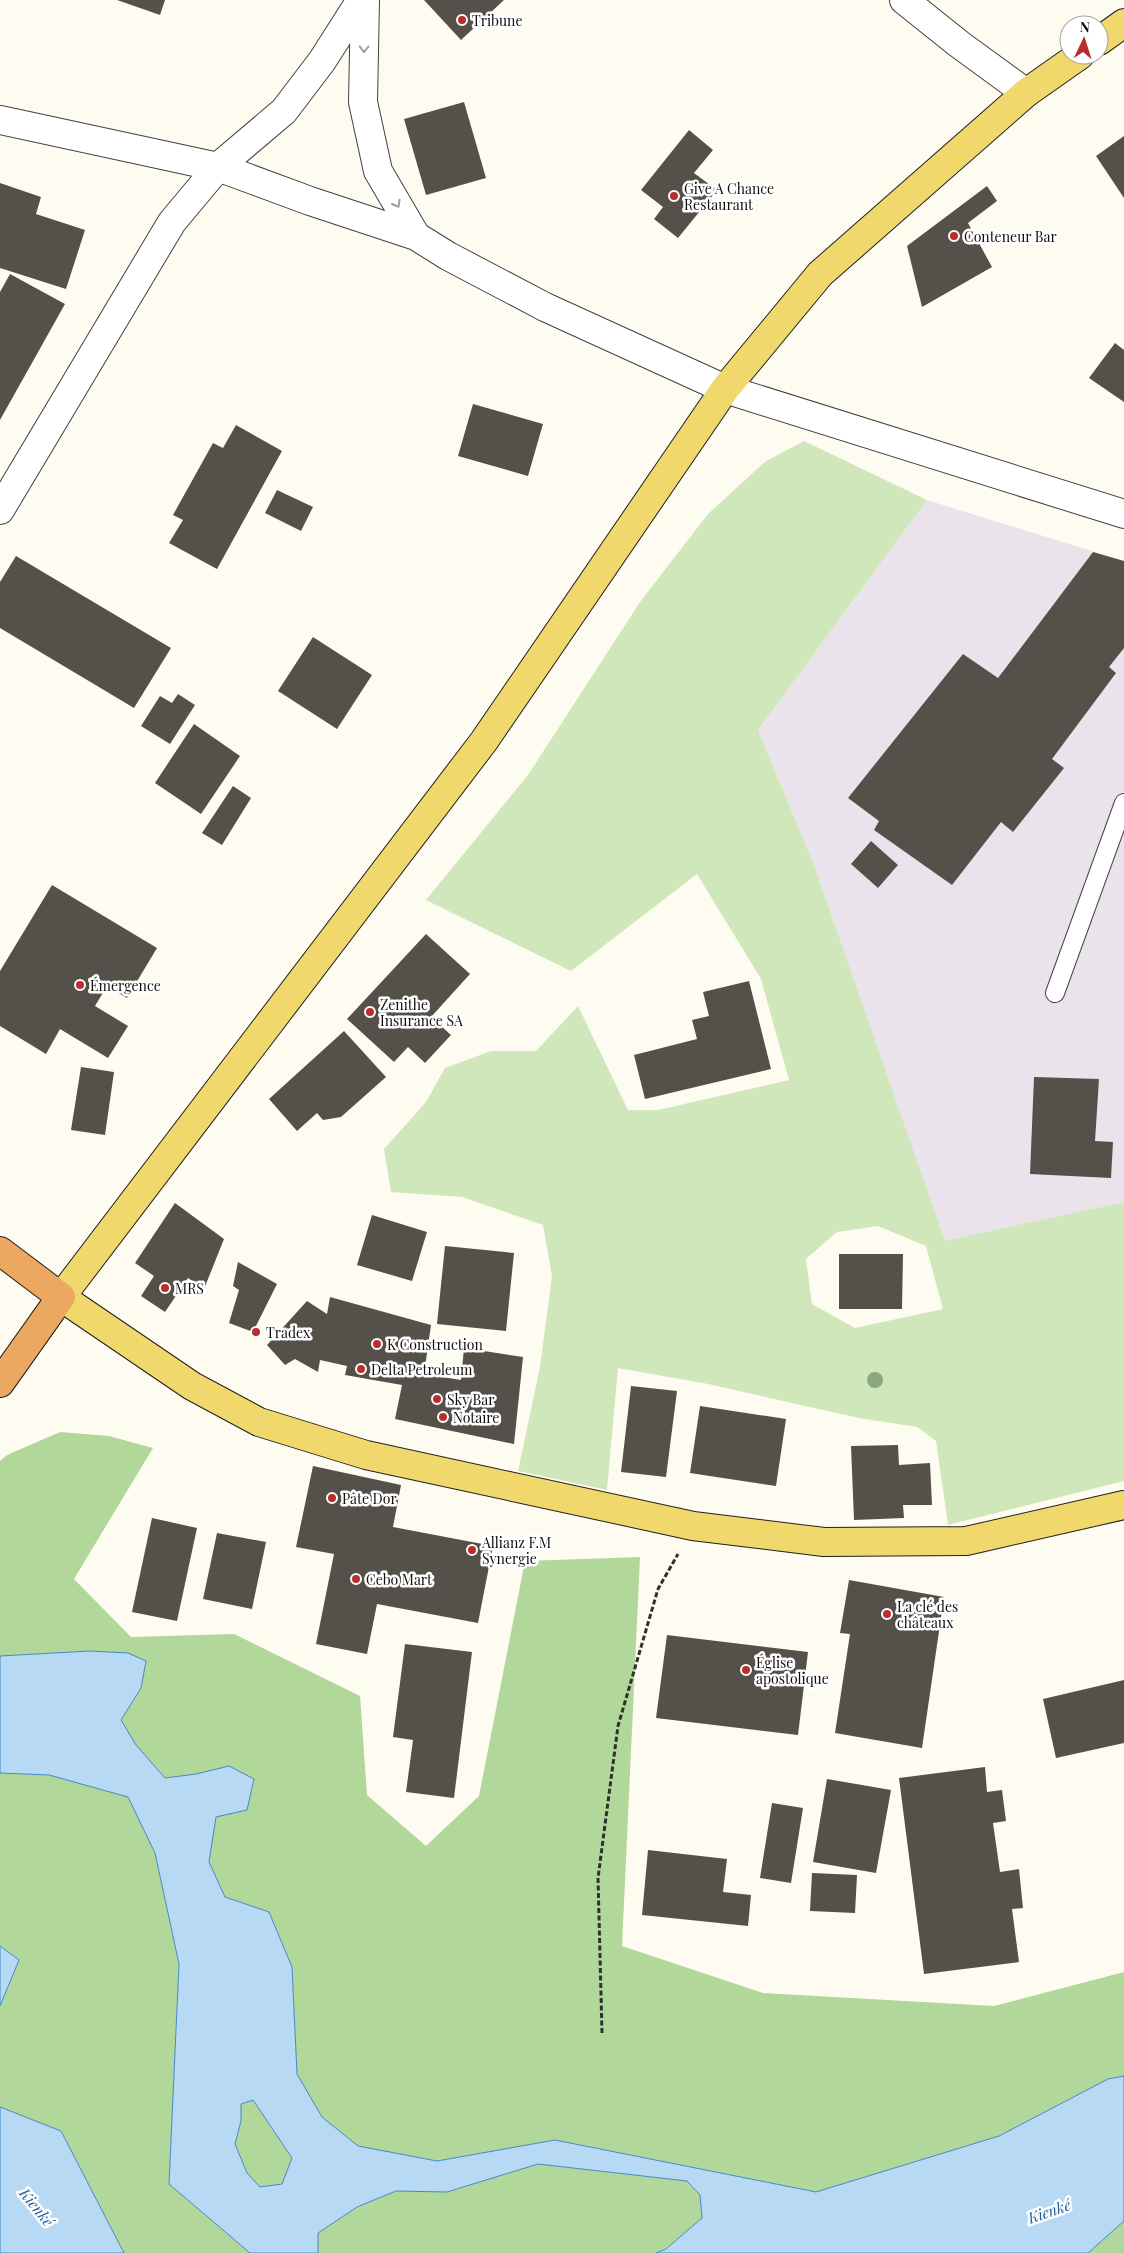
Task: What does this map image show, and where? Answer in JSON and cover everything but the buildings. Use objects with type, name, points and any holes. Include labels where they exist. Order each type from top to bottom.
[{"type":"highway","points":[[0,1250],[61,1297],[0,1382]]},
{"type":"main road","points":[[1109,34],[1124,23]]},
{"type":"main road","points":[[1066,65],[1026,94],[820,274],[725,389],[484,741],[61,1297],[192,1386],[259,1422],[366,1455],[693,1526],[824,1542],[966,1541],[1124,1506]]},
{"type":"street","points":[[0,510],[172,222],[218,167],[284,111],[322,61],[363,0]]},
{"type":"street","points":[[363,0],[364,102],[378,171],[416,236]]},
{"type":"street","points":[[904,0],[958,44],[1026,94]]},
{"type":"street","points":[[0,120],[218,167],[310,201],[416,236],[448,256],[545,307],[725,389],[1124,514]]},
{"type":"lane","points":[[1055,993],[1124,803]]},
{"type":"path","points":[[602,2033],[598,1878],[618,1726],[658,1589],[693,1526]]},
{"type":"shaded area","points":[[927,500],[1124,561],[1124,1202],[945,1242],[813,862],[758,730]]},
{"type":"green space","points":[[804,441],[927,500],[758,730],[813,862],[945,1241],[1124,1202],[1124,1481],[948,1525],[936,1441],[917,1427],[859,1418],[708,1384],[618,1368],[607,1490],[518,1471],[540,1367],[552,1276],[543,1225],[462,1197],[391,1192],[384,1149],[426,1102],[445,1068],[491,1051],[536,1051],[578,1006],[628,1110],[658,1110],[789,1080],[761,979],[697,874],[571,971],[426,900],[528,775],[640,602],[708,514],[766,461]],"holes":[[[878,1226],[926,1246],[943,1309],[855,1328],[812,1304],[806,1259],[837,1232]]]},
{"type":"green space","points":[[60,1432],[109,1436],[153,1448],[74,1579],[131,1637],[234,1634],[360,1696],[367,1795],[426,1846],[479,1796],[525,1561],[640,1557],[622,1946],[763,1993],[994,2006],[1124,1972],[1124,2076],[1108,2079],[999,2136],[816,2192],[555,2140],[437,2161],[357,2146],[322,2117],[297,2074],[292,1967],[269,1912],[225,1897],[209,1862],[215,1817],[196,1774],[165,1778],[136,1745],[121,1720],[141,1688],[128,1653],[90,1651],[0,1656],[0,1461],[7,1455]]},
{"type":"green space","points":[[0,1773],[49,1775],[128,1796],[155,1853],[179,1964],[169,2184],[250,2253],[124,2253],[61,2131],[0,2107],[0,2006],[19,1960],[0,1946]]},
{"type":"green space","points":[[253,2100],[292,2158],[283,2184],[260,2187],[247,2173],[235,2144],[241,2121],[241,2104]]},
{"type":"green space","points":[[538,2164],[687,2181],[700,2195],[702,2218],[666,2249],[656,2253],[318,2253],[318,2233],[357,2207],[396,2191],[447,2192]]},
{"type":"green space","points":[[1124,2221],[1124,2253],[1088,2253]]},
{"type":"water","name":"Kienké","points":[[90,1651],[128,1653],[146,1661],[141,1688],[121,1720],[136,1745],[165,1778],[196,1774],[229,1766],[254,1779],[247,1810],[216,1817],[209,1862],[225,1897],[269,1912],[292,1967],[297,2074],[322,2117],[358,2146],[437,2161],[555,2140],[816,2192],[999,2136],[1108,2079],[1124,2076],[1124,2221],[1088,2253],[656,2253],[666,2249],[702,2218],[700,2195],[687,2181],[538,2164],[447,2192],[396,2191],[357,2207],[318,2233],[318,2253],[250,2253],[169,2184],[179,1964],[155,1853],[128,1797],[49,1775],[0,1773],[0,1656]],"holes":[[[253,2100],[292,2158],[282,2184],[260,2187],[247,2173],[235,2144],[241,2121],[241,2104]]]},
{"type":"water","points":[[0,1946],[19,1960],[0,2006]]},
{"type":"water","name":"Kienké","points":[[0,2107],[61,2131],[124,2253],[0,2253]]},
{"type":"place","name":"Tribune","points":[[462,20]]},
{"type":"place","name":"Give A Chance Restaurant","points":[[674,196]]},
{"type":"place","name":"Conteneur Bar","points":[[954,236]]},
{"type":"place","name":"Émergence","points":[[80,985]]},
{"type":"place","name":"Zenithe Insurance SA","points":[[370,1012]]},
{"type":"place","name":"MRS","points":[[165,1288]]},
{"type":"place","name":"Tradex","points":[[256,1332]]},
{"type":"place","name":"K Construction","points":[[377,1344]]},
{"type":"place","name":"Delta Petroleum","points":[[361,1369]]},
{"type":"place","name":"Sky Bar","points":[[437,1399]]},
{"type":"place","name":"Notaire","points":[[443,1417]]},
{"type":"place","name":"Pâte Dor","points":[[332,1498]]},
{"type":"place","name":"Allianz F.M Synergie","points":[[472,1550]]},
{"type":"place","name":"Cebo Mart","points":[[356,1579]]},
{"type":"place","name":"La clé des châteaux","points":[[887,1614]]},
{"type":"place","name":"Église apostolique","points":[[746,1670]]}]
